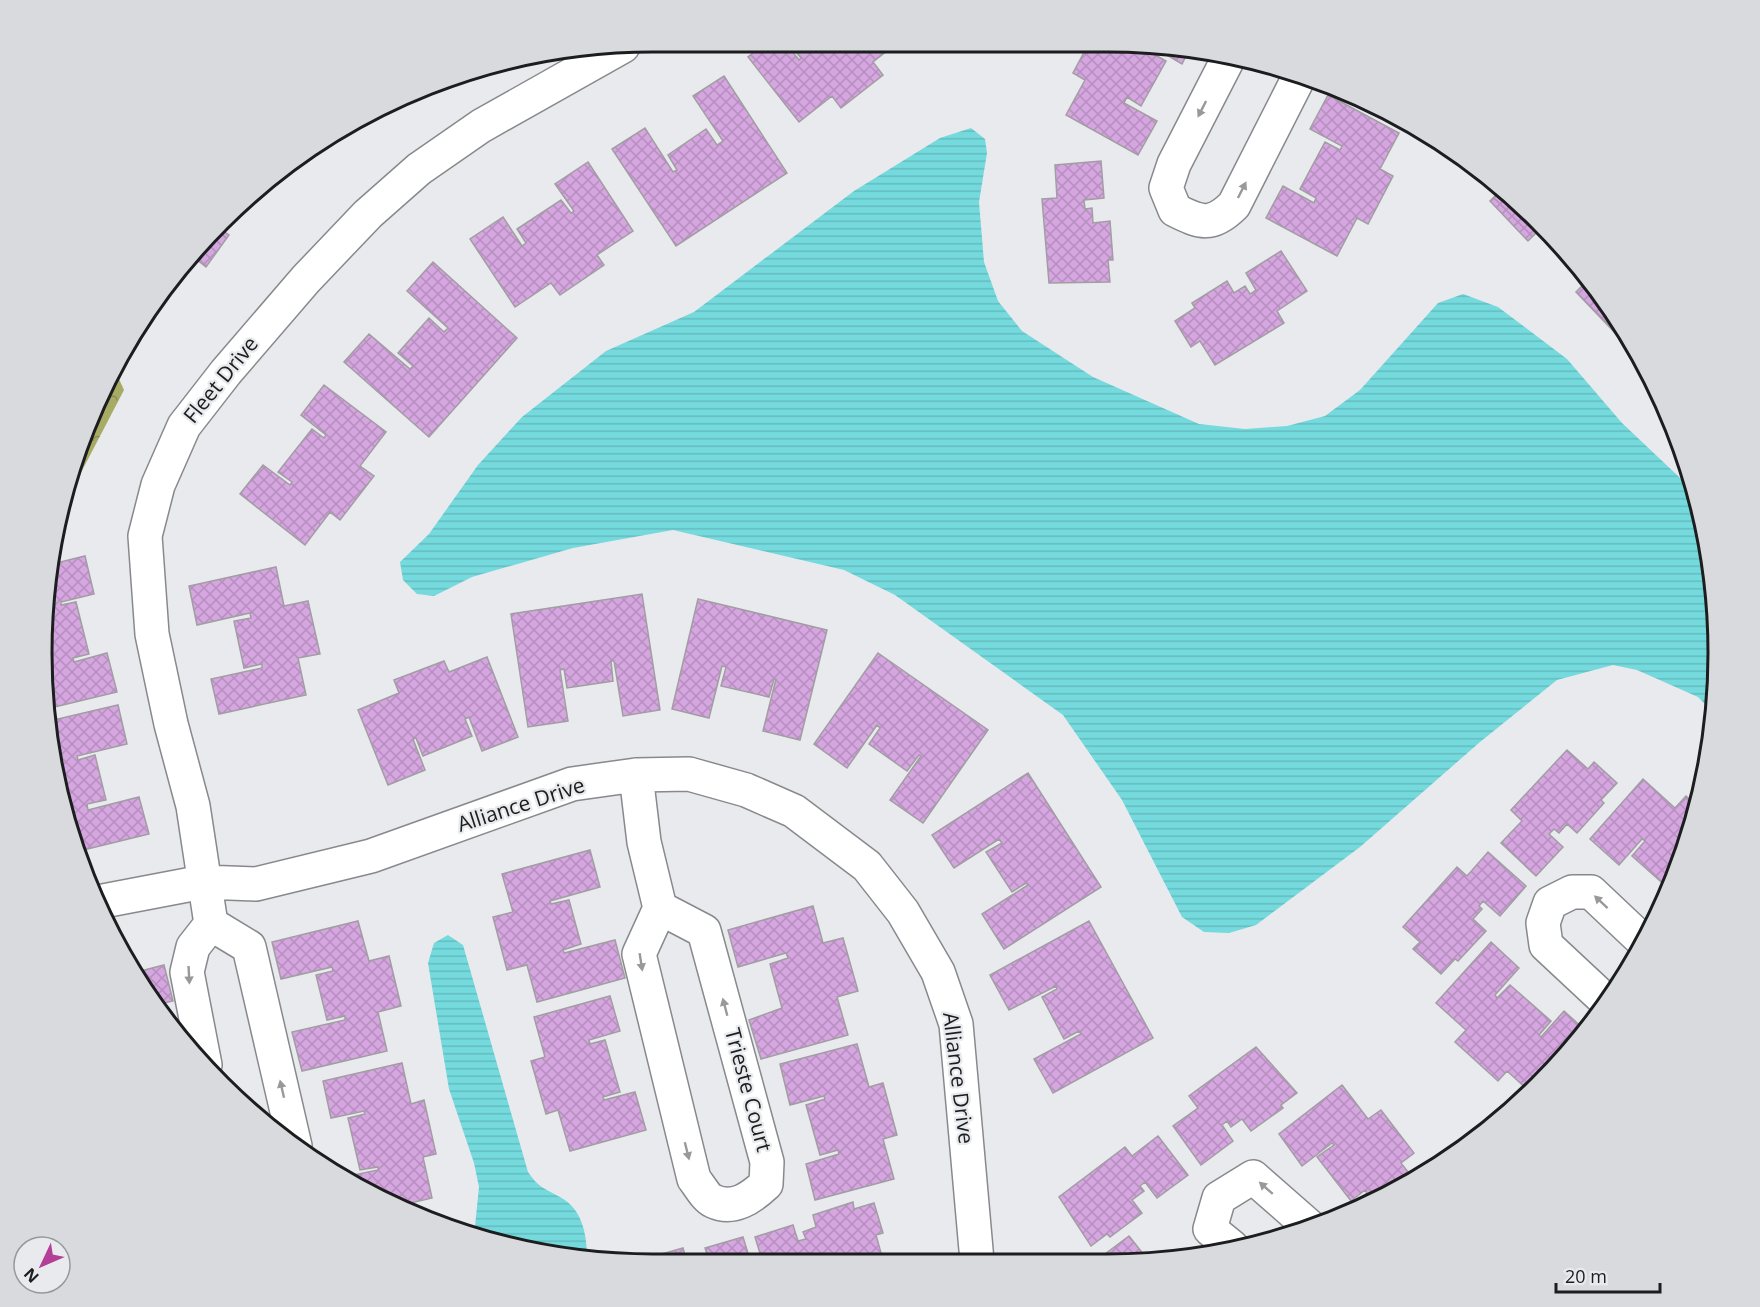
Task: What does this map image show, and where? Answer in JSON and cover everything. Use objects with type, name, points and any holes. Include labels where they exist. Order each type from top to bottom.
[{"type":"street","name":"Fleet Drive","points":[[211,924],[193,806],[171,724],[152,634],[145,536],[158,485],[184,426],[226,372],[306,279],[368,214],[402,184],[481,126],[608,55]]},
{"type":"street","points":[[1225,64],[1174,164],[1166,188],[1175,210],[1200,222],[1222,217],[1234,205],[1296,83]]},
{"type":"street","name":"Alliance Drive","points":[[106,901],[203,882],[256,884],[371,856],[572,784],[636,776],[689,774],[746,790],[794,812],[867,866],[903,912],[938,972],[956,1024],[976,1254]]},
{"type":"street","points":[[636,776],[644,842],[660,908]]},
{"type":"street","points":[[1600,995],[1546,945],[1543,922],[1550,903],[1572,892],[1591,892],[1637,935]]},
{"type":"street","name":"Trieste Court","points":[[660,908],[704,931],[767,1162],[766,1184],[752,1196],[733,1205],[712,1201],[694,1179],[669,1078],[639,954],[660,908]]},
{"type":"street","points":[[202,1050],[187,972],[193,947],[211,924],[249,947],[292,1133]]},
{"type":"street","points":[[1227,1242],[1210,1228],[1219,1198],[1253,1177],[1304,1222]]},
{"type":"green space","points":[[119,379],[124,390],[80,475],[98,424]]},
{"type":"water","points":[[971,128],[985,139],[987,153],[979,202],[984,262],[998,301],[1022,331],[1093,377],[1199,424],[1245,429],[1287,426],[1325,416],[1360,390],[1438,303],[1463,294],[1498,307],[1567,359],[1622,423],[1682,479],[1696,536],[1702,575],[1708,654],[1705,704],[1698,697],[1637,670],[1613,665],[1557,680],[1480,742],[1360,847],[1256,925],[1229,933],[1204,932],[1182,917],[1122,800],[1063,715],[895,595],[844,570],[673,530],[573,548],[472,577],[434,596],[417,594],[403,580],[400,562],[429,534],[478,465],[522,417],[606,351],[694,312],[854,191],[940,138]]},
{"type":"water","points":[[448,935],[463,945],[528,1172],[539,1185],[574,1208],[585,1232],[587,1250],[536,1243],[475,1227],[479,1187],[474,1163],[449,1089],[428,963],[434,943]]},
{"type":"building","points":[[754,52],[793,52],[799,60],[801,58],[796,52],[886,52],[873,62],[883,75],[841,108],[832,96],[799,122],[748,57]]},
{"type":"building","points":[[1084,52],[1155,55],[1166,61],[1141,106],[1127,97],[1124,103],[1157,121],[1138,155],[1066,115],[1085,80],[1073,73]]},
{"type":"building","points":[[1169,56],[1185,58],[1182,64]]},
{"type":"building","points":[[724,76],[787,173],[676,246],[612,149],[645,128],[673,172],[677,170],[668,155],[706,129],[717,145],[723,141],[693,96]]},
{"type":"building","points":[[1328,95],[1399,133],[1380,169],[1393,176],[1368,224],[1357,218],[1337,256],[1266,218],[1283,186],[1314,203],[1316,198],[1300,189],[1325,142],[1340,150],[1342,146],[1310,129]]},
{"type":"building","points":[[1101,161],[1104,198],[1084,200],[1085,209],[1092,208],[1093,223],[1110,221],[1113,260],[1108,260],[1110,282],[1049,283],[1042,199],[1057,198],[1055,165]]},
{"type":"building","points":[[588,162],[633,231],[597,255],[604,265],[560,295],[551,283],[515,307],[470,239],[503,217],[522,246],[526,243],[517,229],[561,200],[571,213],[574,211],[555,184]]},
{"type":"building","points":[[1495,196],[1535,234],[1528,241],[1490,201]]},
{"type":"building","points":[[225,233],[229,235],[206,267],[199,261]]},
{"type":"building","points":[[1281,251],[1307,291],[1277,311],[1284,323],[1215,365],[1200,341],[1191,347],[1175,321],[1195,308],[1192,303],[1227,281],[1234,293],[1245,286],[1250,294],[1256,290],[1246,273]]},
{"type":"building","points":[[433,262],[517,338],[429,437],[344,362],[369,334],[410,369],[413,366],[398,353],[429,318],[444,332],[448,328],[407,291]]},
{"type":"building","points":[[1582,286],[1613,330],[1576,292]]},
{"type":"building","points":[[324,385],[386,432],[360,466],[374,476],[340,520],[330,512],[305,545],[240,494],[263,465],[290,485],[292,482],[278,472],[312,429],[324,438],[326,435],[301,415]]},
{"type":"building","points":[[85,556],[94,594],[61,602],[61,605],[76,602],[89,654],[73,658],[74,662],[107,653],[117,692],[55,707],[52,654],[60,562]]},
{"type":"building","points":[[276,567],[284,606],[308,601],[320,654],[298,658],[306,695],[219,714],[211,679],[262,668],[262,664],[244,668],[234,621],[251,618],[250,613],[197,625],[189,586]]},
{"type":"building","points":[[642,594],[660,710],[623,716],[614,661],[611,661],[613,681],[567,688],[564,669],[560,670],[568,721],[528,727],[511,614]]},
{"type":"building","points":[[698,599],[827,630],[800,740],[763,731],[776,679],[774,679],[769,697],[721,686],[726,667],[722,666],[709,718],[672,709]]},
{"type":"building","points":[[878,653],[988,730],[923,823],[890,800],[921,756],[919,755],[907,771],[869,744],[880,728],[877,725],[847,768],[814,744]]},
{"type":"building","points":[[487,657],[518,737],[482,751],[469,717],[465,719],[472,736],[423,756],[416,738],[413,739],[425,770],[388,785],[358,710],[399,693],[394,680],[444,661],[449,672]]},
{"type":"building","points":[[118,705],[127,744],[77,756],[78,760],[95,755],[106,800],[87,804],[88,810],[139,797],[149,834],[85,850],[64,771],[57,719]]},
{"type":"building","points":[[1567,750],[1588,769],[1594,762],[1617,783],[1601,800],[1604,803],[1577,833],[1567,824],[1559,833],[1554,829],[1549,834],[1563,847],[1536,876],[1501,843],[1522,821],[1511,810]]},
{"type":"building","points":[[1028,773],[1101,887],[1004,949],[982,914],[1028,885],[1026,883],[1012,892],[986,852],[1002,843],[999,839],[954,868],[932,835]]},
{"type":"building","points":[[1643,779],[1675,808],[1686,796],[1689,799],[1676,847],[1662,883],[1632,856],[1645,841],[1642,839],[1619,865],[1590,839]]},
{"type":"building","points":[[590,850],[600,887],[550,901],[551,904],[569,900],[581,944],[563,950],[564,953],[615,940],[625,978],[537,1002],[527,965],[507,970],[493,917],[513,912],[502,874]]},
{"type":"building","points":[[1488,852],[1526,886],[1500,916],[1483,901],[1479,906],[1482,909],[1473,919],[1486,931],[1458,961],[1455,959],[1441,974],[1413,949],[1420,942],[1403,927],[1457,867],[1467,876]]},
{"type":"building","points":[[813,906],[823,943],[843,938],[858,991],[837,997],[848,1035],[761,1059],[749,1020],[782,1008],[770,964],[788,958],[786,953],[738,967],[728,930]]},
{"type":"building","points":[[358,921],[369,961],[389,956],[401,1006],[378,1012],[387,1051],[302,1071],[292,1032],[345,1020],[345,1016],[327,1020],[316,975],[333,971],[332,967],[281,979],[272,942]]},
{"type":"building","points":[[1089,921],[1153,1038],[1053,1093],[1034,1059],[1081,1034],[1079,1031],[1064,1039],[1042,997],[1057,989],[1056,986],[1009,1010],[990,975]]},
{"type":"building","points":[[1491,942],[1519,968],[1495,995],[1497,998],[1510,985],[1551,1021],[1539,1035],[1541,1037],[1564,1011],[1579,1024],[1558,1050],[1523,1086],[1507,1071],[1498,1081],[1455,1042],[1466,1030],[1436,1003]]},
{"type":"building","points":[[164,965],[173,1001],[165,1003],[143,970]]},
{"type":"building","points":[[610,996],[620,1031],[589,1040],[590,1044],[605,1040],[620,1092],[603,1097],[604,1100],[635,1092],[646,1130],[570,1151],[558,1110],[546,1114],[531,1061],[545,1057],[534,1017]]},
{"type":"building","points":[[857,1044],[869,1087],[883,1083],[897,1135],[883,1139],[894,1179],[815,1200],[806,1164],[839,1154],[838,1150],[820,1155],[806,1105],[825,1099],[824,1096],[790,1105],[780,1064]]},
{"type":"building","points":[[1256,1047],[1297,1093],[1281,1105],[1283,1108],[1251,1131],[1242,1119],[1231,1127],[1227,1121],[1222,1125],[1233,1141],[1201,1165],[1173,1126],[1198,1108],[1189,1096]]},
{"type":"building","points":[[402,1063],[411,1104],[424,1100],[436,1154],[423,1157],[432,1198],[411,1203],[355,1175],[378,1170],[378,1167],[360,1170],[348,1118],[365,1114],[364,1111],[331,1118],[323,1081]]},
{"type":"building","points":[[1342,1085],[1368,1119],[1381,1110],[1414,1153],[1401,1163],[1409,1173],[1360,1198],[1367,1193],[1365,1190],[1351,1201],[1317,1157],[1334,1145],[1332,1143],[1302,1166],[1279,1134]]},
{"type":"building","points":[[1158,1136],[1188,1175],[1157,1198],[1145,1182],[1140,1186],[1144,1191],[1132,1200],[1142,1213],[1110,1237],[1107,1234],[1091,1246],[1059,1197],[1125,1147],[1132,1156]]},
{"type":"building","points":[[853,1202],[854,1209],[874,1203],[883,1233],[876,1235],[881,1254],[760,1254],[755,1237],[793,1225],[798,1241],[806,1239],[803,1232],[816,1227],[813,1215]]},
{"type":"building","points":[[1129,1236],[1143,1253],[1106,1254]]},
{"type":"building","points":[[743,1237],[748,1254],[707,1254],[705,1248]]},
{"type":"building","points":[[683,1248],[685,1254],[662,1254]]}]
